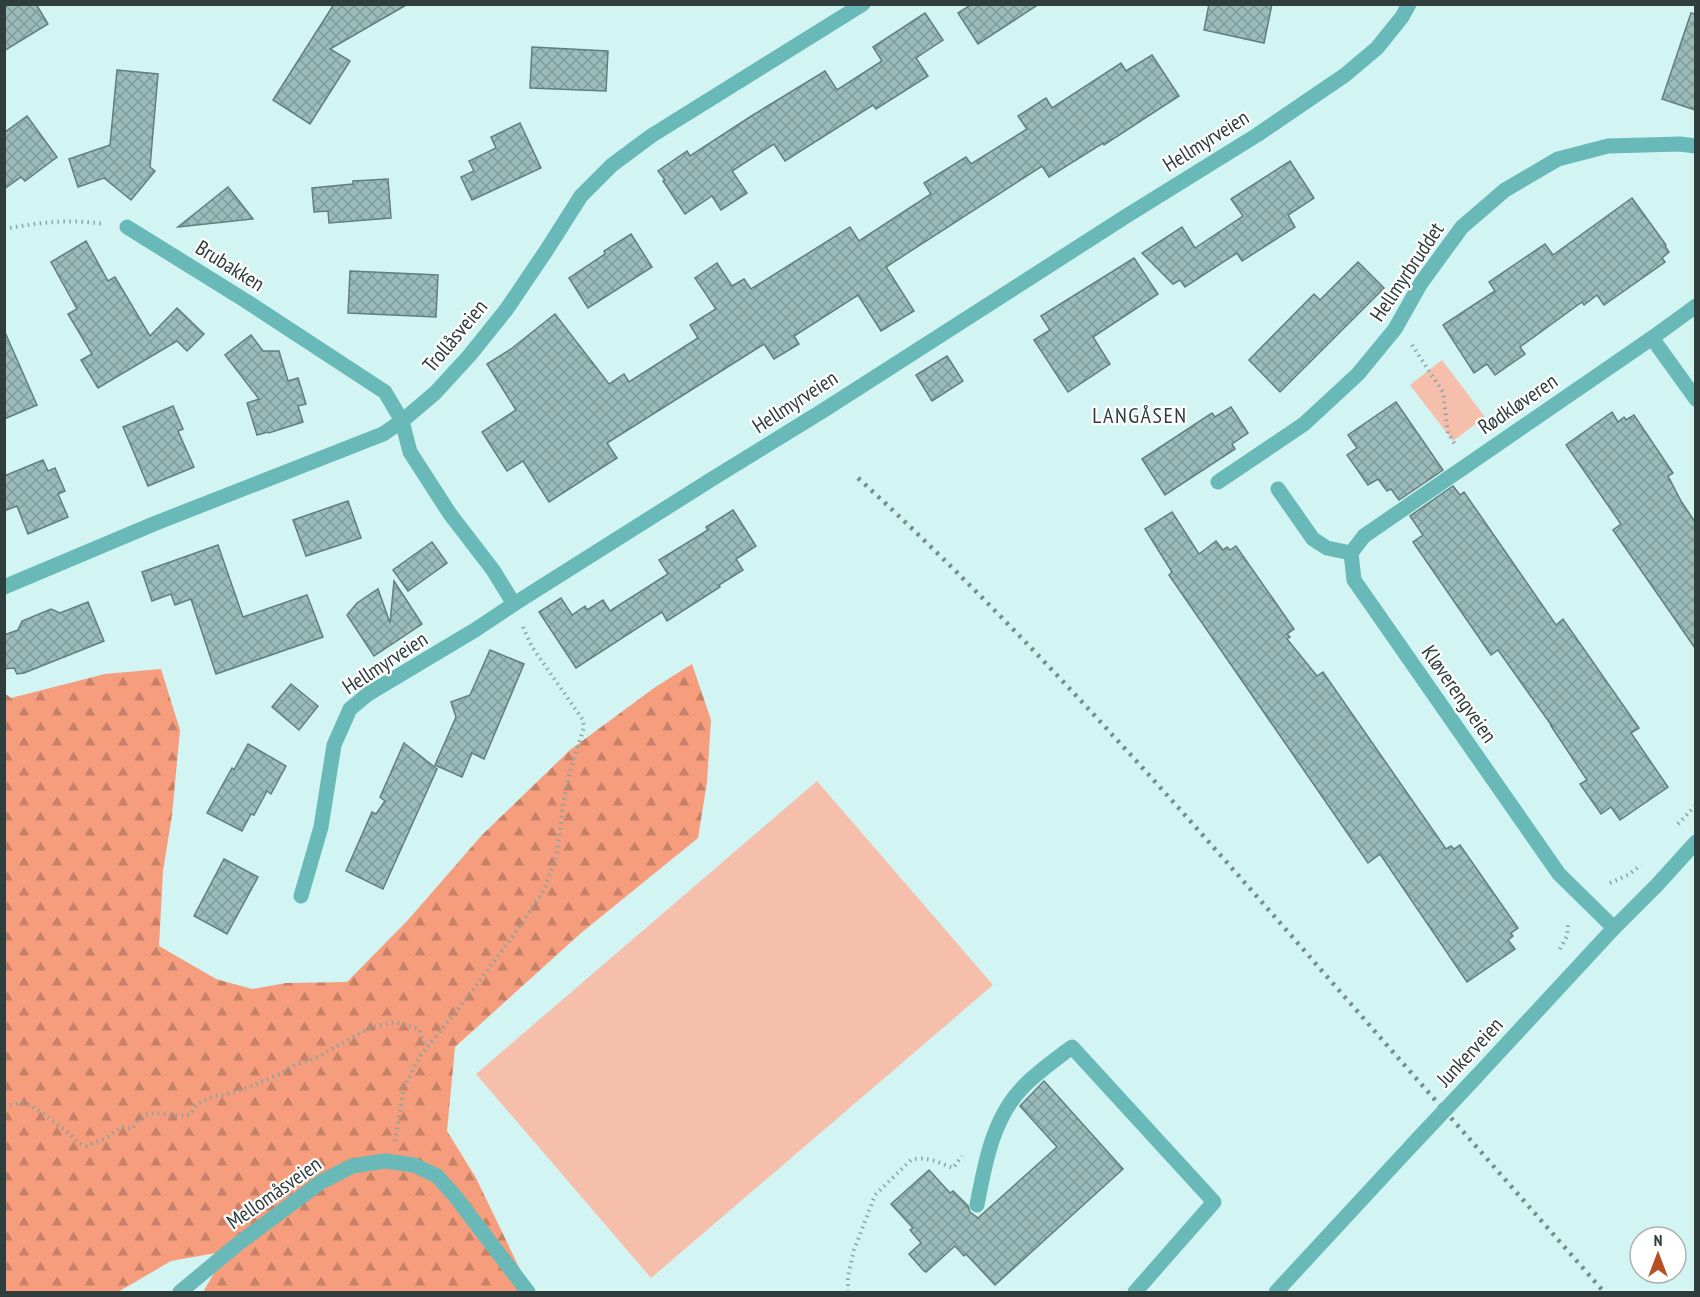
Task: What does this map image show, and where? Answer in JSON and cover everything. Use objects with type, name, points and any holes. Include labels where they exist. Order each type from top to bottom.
[{"type":"street","name":"Trollåsveien","points":[[4,587],[156,523],[383,434],[435,393],[468,356],[506,309],[581,196],[612,165],[651,136],[863,4]]},
{"type":"street","name":"Hellmyrveien","points":[[301,896],[321,827],[334,745],[350,709],[368,694],[475,630],[1257,135],[1345,75],[1377,48],[1402,17],[1409,4]]},
{"type":"street","name":"Hellmyrbruddet","points":[[1218,482],[1304,424],[1358,374],[1395,329],[1421,283],[1462,227],[1505,190],[1558,159],[1608,146],[1680,144],[1695,146]]},
{"type":"street","name":"Brubakken","points":[[127,227],[385,392],[402,420],[410,452],[450,514],[493,570],[514,604]]},
{"type":"street","name":"Rødkløveren","points":[[1351,554],[1364,536],[1695,306]]},
{"type":"street","points":[[1652,338],[1695,399]]},
{"type":"street","points":[[1278,489],[1313,539],[1327,548],[1351,554]]},
{"type":"street","name":"Kløverengveien","points":[[1351,554],[1354,580],[1554,868],[1614,928]]},
{"type":"street","name":"Junkerveien","points":[[1276,1293],[1695,842]]},
{"type":"street","points":[[977,1205],[989,1151],[1005,1110],[1024,1086],[1072,1047],[1214,1202],[1135,1293]]},
{"type":"street","name":"Mellomåsveien","points":[[180,1293],[239,1244],[321,1182],[352,1167],[385,1161],[414,1165],[437,1176],[455,1196],[528,1293]]},
{"type":"path","points":[[4,229],[44,222],[84,221],[127,227]]},
{"type":"path","points":[[1400,321],[1417,354],[1443,392],[1448,433],[1467,465]]},
{"type":"path","points":[[391,1161],[404,1088],[420,1056],[516,933],[544,890],[557,854],[563,805],[584,727],[583,720],[532,647],[519,621],[514,604]]},
{"type":"path","points":[[1672,831],[1695,805]]},
{"type":"path","points":[[1610,883],[1628,875],[1641,865]]},
{"type":"path","points":[[4,1106],[22,1103],[30,1105],[71,1135],[78,1143],[87,1146],[106,1138],[121,1127],[132,1129],[138,1119],[146,1114],[156,1112],[171,1116],[190,1115],[197,1104],[214,1096],[247,1088],[282,1073],[376,1026],[394,1022],[419,1029],[425,1049]]},
{"type":"path","points":[[848,1293],[848,1276],[854,1250],[875,1195],[911,1160],[926,1158],[953,1168],[962,1155]]},
{"type":"green space","points":[[692,664],[711,720],[707,782],[698,838],[581,933],[455,1047],[447,1131],[476,1178],[529,1292],[203,1292],[227,1251],[171,1261],[118,1292],[5,1292],[4,693],[11,698],[105,674],[161,669],[180,730],[172,815],[163,871],[159,946],[216,979],[252,989],[286,983],[347,982],[408,920],[482,835],[570,750],[654,688]]},
{"type":"shaded area","points":[[1442,360],[1485,417],[1453,441],[1410,385]]},
{"type":"shaded area","points":[[817,781],[993,985],[651,1278],[476,1074]]},
{"type":"building","points":[[4,4],[36,4],[48,24],[4,51]]},
{"type":"building","points":[[334,4],[408,4],[330,49],[350,61],[310,124],[273,100]]},
{"type":"building","points":[[972,4],[1039,4],[978,44],[958,13]]},
{"type":"building","points":[[1209,4],[1272,4],[1264,43],[1204,30]]},
{"type":"building","points":[[925,13],[943,40],[916,58],[928,76],[876,109],[873,105],[785,161],[774,144],[732,171],[747,193],[721,210],[712,196],[685,214],[658,171],[687,151],[690,156],[825,71],[837,90],[882,61],[873,47]]},
{"type":"building","points":[[1691,13],[1695,14],[1695,110],[1662,99]]},
{"type":"building","points":[[532,47],[608,51],[606,91],[530,88]]},
{"type":"building","points":[[1152,55],[1179,96],[1104,145],[1103,143],[1049,177],[1042,166],[886,267],[914,311],[881,331],[858,295],[794,336],[799,344],[774,359],[764,344],[607,443],[617,458],[549,502],[523,461],[507,471],[482,432],[516,410],[487,364],[511,349],[555,314],[609,384],[624,374],[629,382],[698,338],[690,325],[716,309],[695,278],[717,263],[732,286],[744,279],[751,289],[850,227],[859,241],[931,194],[924,183],[966,157],[971,164],[1027,129],[1018,116],[1046,98],[1052,108],[1121,63],[1126,71]]},
{"type":"building","points":[[117,70],[158,74],[150,167],[155,171],[131,200],[104,178],[78,187],[69,159],[110,145]]},
{"type":"building","points":[[27,116],[57,157],[25,181],[21,177],[4,189],[4,133]]},
{"type":"building","points":[[520,123],[541,168],[472,200],[461,177],[474,171],[469,161],[496,148],[491,137]]},
{"type":"building","points":[[1290,161],[1314,198],[1288,215],[1295,227],[1242,261],[1237,253],[1185,287],[1180,280],[1173,284],[1142,253],[1182,227],[1195,248],[1243,216],[1231,199]]},
{"type":"building","points":[[388,179],[391,218],[329,223],[328,211],[314,212],[312,188],[353,184],[353,181]]},
{"type":"building","points":[[228,187],[253,219],[178,227]]},
{"type":"building","points":[[1632,198],[1666,245],[1669,252],[1662,258],[1665,262],[1604,305],[1597,295],[1584,305],[1582,302],[1520,347],[1525,354],[1495,375],[1487,364],[1474,373],[1443,325],[1495,291],[1489,282],[1545,244],[1553,255]]},
{"type":"building","points":[[631,234],[652,267],[588,308],[569,278]]},
{"type":"building","points":[[86,241],[108,281],[115,277],[150,336],[177,308],[204,334],[187,351],[177,341],[98,388],[81,360],[92,354],[68,314],[77,309],[51,262]]},
{"type":"building","points":[[1134,258],[1158,294],[1093,337],[1110,364],[1068,392],[1034,340],[1050,330],[1041,316]]},
{"type":"building","points":[[1358,262],[1384,288],[1280,392],[1249,360],[1314,294],[1320,300]]},
{"type":"building","points":[[350,271],[438,275],[436,317],[348,313]]},
{"type":"building","points":[[4,330],[37,405],[4,419]]},
{"type":"building","points":[[251,335],[263,351],[279,351],[288,381],[298,378],[306,404],[298,406],[303,422],[257,435],[247,403],[259,399],[225,355]]},
{"type":"building","points":[[947,356],[963,381],[932,401],[916,375]]},
{"type":"building","points":[[1396,402],[1443,470],[1399,500],[1391,489],[1387,491],[1378,479],[1368,485],[1347,455],[1357,448],[1348,435]]},
{"type":"building","points":[[173,406],[183,429],[178,431],[194,467],[148,486],[123,427]]},
{"type":"building","points":[[1231,407],[1248,433],[1232,444],[1235,449],[1165,495],[1142,459],[1212,413],[1215,417]]},
{"type":"building","points":[[1612,412],[1618,422],[1624,417],[1626,420],[1634,415],[1673,473],[1668,476],[1695,522],[1695,648],[1613,530],[1621,524],[1566,445]]},
{"type":"building","points":[[43,460],[48,471],[55,468],[65,491],[58,494],[68,517],[28,534],[17,506],[4,511],[4,476]]},
{"type":"building","points":[[1453,486],[1460,495],[1464,492],[1556,625],[1563,619],[1639,728],[1631,733],[1668,787],[1620,820],[1611,807],[1601,814],[1580,784],[1587,780],[1552,726],[1498,650],[1491,655],[1413,542],[1423,535],[1410,516]]},
{"type":"building","points":[[348,501],[361,538],[306,556],[293,520]]},
{"type":"building","points":[[733,510],[756,546],[736,559],[743,570],[667,621],[662,612],[576,668],[539,612],[561,598],[572,615],[585,606],[587,610],[603,600],[610,611],[668,574],[659,560],[708,530],[706,527]]},
{"type":"building","points":[[1172,512],[1199,554],[1216,541],[1223,550],[1227,547],[1230,550],[1236,546],[1294,629],[1287,634],[1290,637],[1287,639],[1317,676],[1323,672],[1446,849],[1451,846],[1454,849],[1460,845],[1518,928],[1511,933],[1513,936],[1508,940],[1515,949],[1467,982],[1380,854],[1368,863],[1169,575],[1172,572],[1145,529]]},
{"type":"building","points":[[432,542],[447,563],[408,591],[393,570]]},
{"type":"building","points":[[218,545],[243,617],[307,595],[323,637],[216,674],[191,599],[175,605],[171,594],[152,601],[142,572]]},
{"type":"building","points":[[394,581],[422,624],[374,656],[347,615],[357,603],[378,589],[390,623]]},
{"type":"building","points":[[88,602],[104,641],[24,673],[17,674],[14,668],[4,669],[4,635],[18,630],[22,621],[51,609],[60,613]]},
{"type":"building","points":[[490,650],[524,664],[484,759],[472,753],[462,777],[435,765],[456,717],[451,702],[470,695]]},
{"type":"building","points":[[291,684],[318,706],[299,730],[272,707]]},
{"type":"building","points":[[404,743],[437,769],[383,889],[346,871],[372,812],[376,814],[385,801],[380,797]]},
{"type":"building","points":[[248,744],[286,766],[271,794],[267,791],[242,831],[207,813]]},
{"type":"building","points":[[224,859],[258,877],[227,934],[194,916]]},
{"type":"building","points":[[1044,1081],[1123,1169],[995,1285],[966,1254],[964,1256],[955,1246],[926,1272],[924,1271],[909,1254],[921,1243],[910,1230],[913,1228],[891,1204],[929,1170],[978,1218],[1057,1147],[1020,1106]]},
{"type":"railway","points":[[858,478],[969,585],[1129,753],[1604,1292]]},
{"type":"district","name":"LANGÅSEN","points":[[1140,415]]}]
